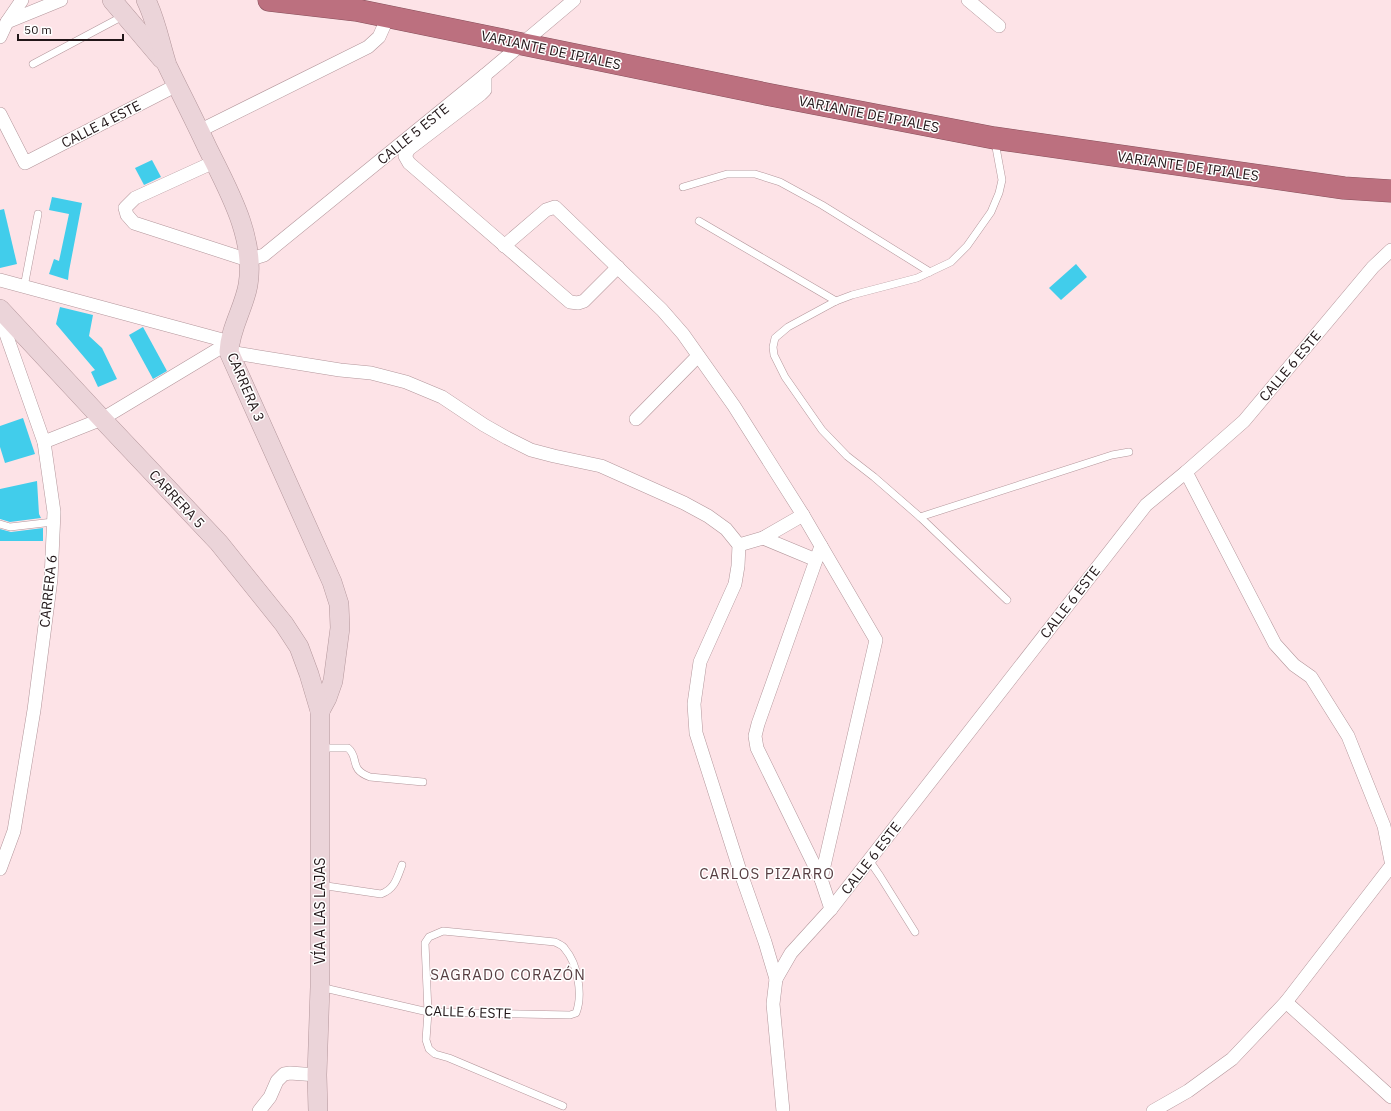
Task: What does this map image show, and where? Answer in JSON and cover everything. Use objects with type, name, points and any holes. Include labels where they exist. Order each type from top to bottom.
[{"type":"highway","name":"VARIANTE DE IPIALES","points":[[269,0],[355,7]]},
{"type":"highway","name":"VARIANTE DE IPIALES","points":[[329,0],[388,17],[522,43],[771,95],[994,138],[1344,188],[1391,191]]},
{"type":"street","points":[[0,37],[7,22],[22,0]]},
{"type":"street","points":[[7,22],[61,0]]},
{"type":"street","name":"CARRERA 3","points":[[112,0],[167,65]]},
{"type":"street","name":"CARRERA 3","points":[[146,0],[152,13],[167,65],[235,206],[246,240],[248,285],[229,347],[332,582],[339,604],[340,628],[333,681],[327,698],[320,711]]},
{"type":"street","name":"CALLE 5 ESTE","points":[[248,260],[264,255],[485,76],[574,0]]},
{"type":"street","points":[[968,0],[1000,26]]},
{"type":"street","points":[[199,131],[368,47],[379,37],[388,17]]},
{"type":"street","points":[[485,76],[485,90],[478,97],[409,149],[405,156],[409,163],[570,302],[584,302],[618,267]]},
{"type":"street","name":"CALLE 4 ESTE","points":[[0,114],[25,163],[177,85]]},
{"type":"street","points":[[214,162],[135,198],[125,208],[127,215],[134,223],[248,260]]},
{"type":"street","points":[[504,246],[546,210],[555,207],[662,310],[683,334],[734,406],[803,515],[876,640],[821,879]]},
{"type":"street","name":"CALLE 6 ESTE","points":[[776,979],[791,953],[831,909],[1146,505],[1244,421],[1373,267],[1391,250]]},
{"type":"street","points":[[0,280],[229,347],[340,370],[371,373],[406,382],[442,397],[484,425],[531,450],[602,466],[684,503],[708,516],[726,529],[739,545],[738,566],[735,584],[700,662],[694,704],[696,734],[738,864],[766,942],[776,979],[773,1004],[783,1111]]},
{"type":"street","name":"CARRERA 5","points":[[0,309],[219,543],[284,624],[299,647],[320,711]]},
{"type":"street","name":"CARRERA 6","points":[[0,317],[44,442],[54,512],[51,579],[34,710],[14,831],[0,869]]},
{"type":"street","points":[[44,442],[102,419],[229,347]]},
{"type":"street","points":[[636,419],[698,356]]},
{"type":"street","points":[[1186,472],[1275,644],[1294,664],[1311,677],[1348,736],[1384,826],[1391,861]]},
{"type":"street","points":[[739,545],[763,538],[803,515]]},
{"type":"street","points":[[763,538],[816,560]]},
{"type":"street","points":[[821,546],[755,736],[757,748],[821,879],[831,909]]},
{"type":"street","name":"VÍA A LAS LAJAS","points":[[320,711],[320,987],[317,1075],[321,1109]]},
{"type":"street","points":[[1153,1111],[1188,1090],[1232,1059],[1286,1002],[1391,866]]},
{"type":"street","points":[[1286,1002],[1391,1097]]},
{"type":"street","points":[[259,1111],[270,1097],[277,1081],[284,1074],[290,1072],[317,1075]]},
{"type":"lane","points":[[33,64],[125,15]]},
{"type":"lane","points":[[994,138],[1002,180],[999,193],[991,212],[967,246],[950,262],[917,278],[852,295],[836,301],[788,327],[775,338],[773,347],[774,355],[785,377],[822,430],[847,456],[920,517],[1007,600]]},
{"type":"lane","points":[[683,187],[727,174],[755,174],[780,182],[822,205],[930,272]]},
{"type":"lane","points":[[24,287],[38,214]]},
{"type":"lane","points":[[699,221],[836,301]]},
{"type":"lane","points":[[920,517],[1112,455],[1129,452]]},
{"type":"lane","points":[[0,524],[10,527],[53,522]]},
{"type":"lane","points":[[320,748],[348,748],[352,754],[356,768],[364,775],[370,777],[423,782]]},
{"type":"lane","points":[[869,860],[915,932]]},
{"type":"lane","points":[[320,885],[381,894],[393,887],[402,865]]},
{"type":"lane","name":"CALLE 6 ESTE","points":[[320,987],[428,1012],[570,1015],[576,1013],[578,1008],[579,985],[571,957],[564,947],[554,942],[443,931],[428,937],[425,943],[428,1012]]},
{"type":"lane","points":[[428,1012],[426,1040],[429,1049],[435,1054],[449,1058],[563,1106]]},
{"type":"building","points":[[152,160],[161,177],[144,185],[135,168]]},
{"type":"building","points":[[52,197],[82,203],[68,280],[49,274],[54,259],[59,261],[69,214],[49,210]]},
{"type":"building","points":[[4,209],[17,264],[0,268],[0,210]]},
{"type":"building","points":[[1076,264],[1087,277],[1061,300],[1049,288]]},
{"type":"building","points":[[60,307],[93,315],[89,336],[102,348],[117,379],[98,387],[91,372],[95,370],[56,324]]},
{"type":"building","points":[[143,327],[167,371],[153,379],[129,335]]},
{"type":"building","points":[[23,418],[35,454],[5,463],[0,447],[0,426]]},
{"type":"building","points":[[37,481],[39,514],[41,518],[10,522],[0,519],[0,489]]},
{"type":"building","points":[[43,528],[43,541],[0,541],[0,529],[11,532]]},
{"type":"district","name":"CARLOS PIZARRO","points":[[767,873]]},
{"type":"district","name":"SAGRADO CORAZÓN","points":[[508,974]]}]
